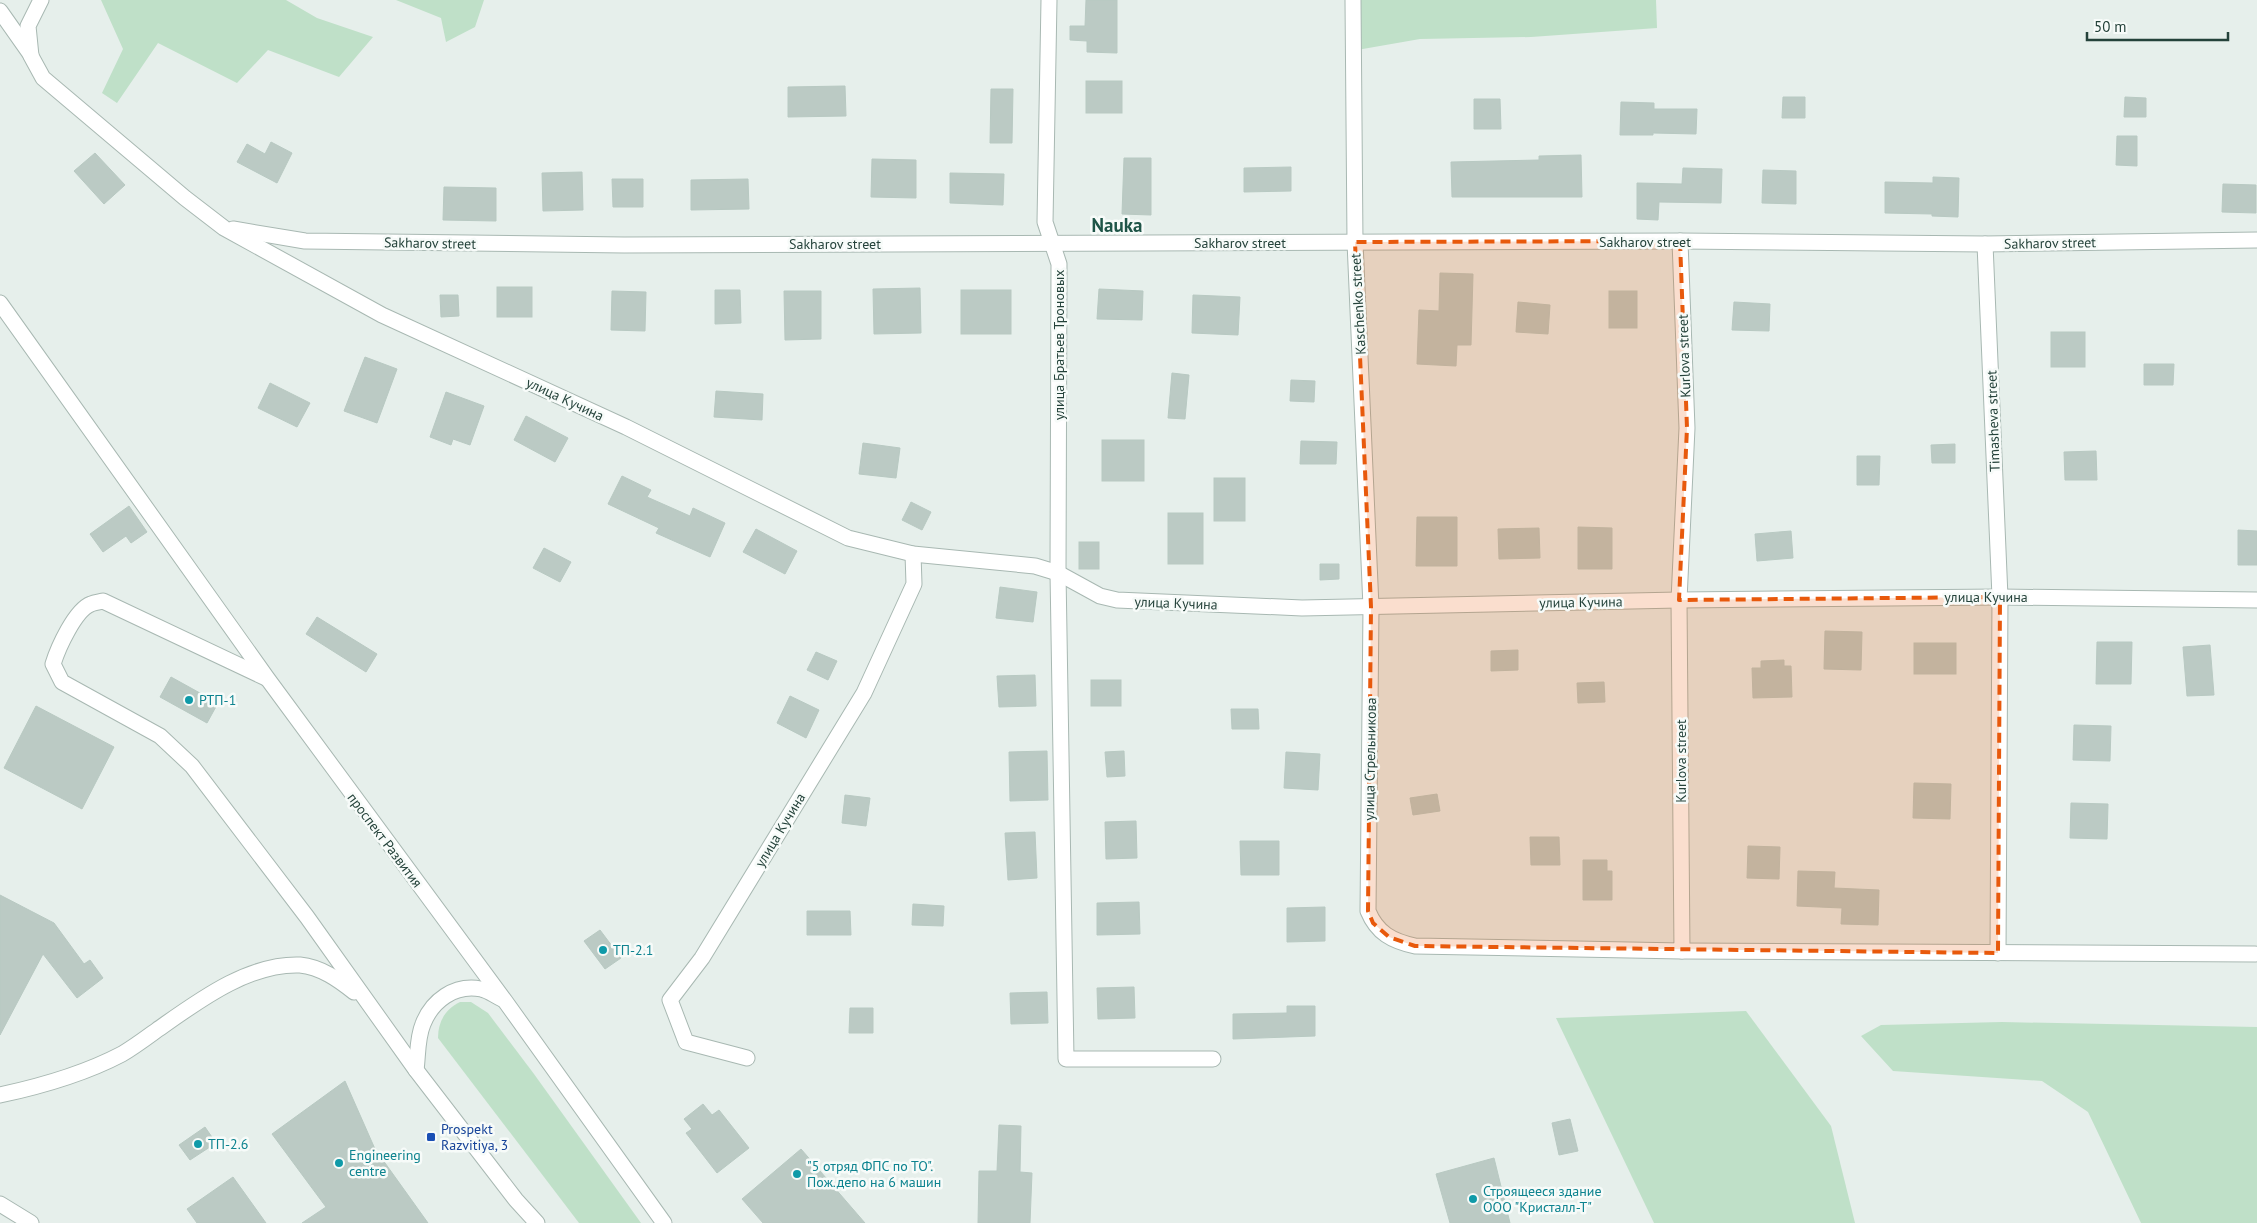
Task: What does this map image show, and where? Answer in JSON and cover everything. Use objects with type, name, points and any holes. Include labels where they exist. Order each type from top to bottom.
[{"type":"street","points":[[31,56],[28,26],[41,0]]},
{"type":"street","name":"улица Братьев Троновых","points":[[1049,0],[1045,222],[1059,264],[1058,573],[1066,1059],[1213,1059]]},
{"type":"street","name":"Kaschenko street","points":[[1353,0],[1355,242],[1371,607]]},
{"type":"street","name":"улица Кучина","points":[[0,11],[31,56],[43,78],[185,198],[224,228],[382,315],[626,427],[848,538],[913,554],[1035,566],[1058,573],[1084,589],[1100,596],[1118,600],[1302,608],[1679,600],[2000,597],[2257,600]]},
{"type":"street","name":"Sakharov street","points":[[224,228],[305,241],[624,245],[1355,242],[1986,244],[2257,240]]},
{"type":"street","points":[[290,266],[285,259],[287,250],[305,241]]},
{"type":"street","name":"Kurlova street","points":[[1680,242],[1687,428],[1679,600],[1682,951]]},
{"type":"street","name":"Timasheva street","points":[[1986,244],[2000,597],[1998,953]]},
{"type":"street","name":"проспект Развития","points":[[0,303],[267,678],[505,1001],[664,1223]]},
{"type":"street","name":"улица Кучина","points":[[747,1058],[686,1042],[670,1000],[702,958],[864,693],[914,584],[913,554]]},
{"type":"street","points":[[267,678],[103,601],[90,604],[79,614],[58,648],[53,664],[62,682],[160,736],[192,766],[307,917],[416,1070],[516,1200],[537,1223]]},
{"type":"street","name":"улица Стрельникова","points":[[1371,607],[1368,911],[1373,923],[1389,938],[1415,946],[1682,951]]},
{"type":"street","points":[[1682,951],[2255,954]]},
{"type":"street","points":[[0,1095],[27,1090],[97,1066],[124,1053],[181,1013],[223,988],[248,975],[273,968],[301,965],[322,971],[342,982],[369,1004]]},
{"type":"street","name":"проспект Развития","points":[[416,1070],[422,1026],[429,1010],[438,999],[467,989],[482,989],[505,1001]]},
{"type":"street","points":[[0,1204],[31,1223]]},
{"type":"highlighted area","points":[[1680,241],[1687,428],[1679,600],[2000,597],[1998,953],[1415,946],[1389,937],[1373,923],[1368,911],[1371,607],[1355,242]]},
{"type":"green space","points":[[101,0],[286,0],[317,18],[373,37],[339,77],[268,50],[237,83],[158,43],[117,103],[102,93],[123,49]]},
{"type":"green space","points":[[396,0],[484,0],[475,27],[446,42],[441,18]]},
{"type":"green space","points":[[1359,0],[1656,0],[1657,28],[1531,37],[1420,39],[1357,50]]},
{"type":"green space","points":[[460,1002],[471,1002],[488,1013],[641,1223],[579,1223],[438,1038],[439,1027],[446,1012]]},
{"type":"green space","points":[[1746,1011],[1831,1126],[1855,1223],[1654,1223],[1556,1018]]},
{"type":"green space","points":[[2002,1022],[2257,1027],[2257,1223],[2141,1223],[2088,1112],[2042,1081],[1893,1071],[1861,1036],[1881,1025]]},
{"type":"building","points":[[1086,0],[1117,0],[1117,53],[1087,52],[1087,41],[1070,40],[1070,26],[1085,26]]},
{"type":"building","points":[[1086,81],[1122,81],[1122,113],[1086,113]]},
{"type":"building","points":[[845,86],[846,116],[788,117],[788,87]]},
{"type":"building","points":[[991,89],[1013,89],[1012,143],[990,143]]},
{"type":"building","points":[[1783,97],[1805,97],[1805,118],[1782,118]]},
{"type":"building","points":[[2125,97],[2146,98],[2146,117],[2124,117]]},
{"type":"building","points":[[1474,99],[1500,99],[1501,129],[1474,129]]},
{"type":"building","points":[[1621,102],[1654,103],[1654,109],[1697,109],[1696,134],[1653,133],[1653,135],[1620,135]]},
{"type":"building","points":[[2117,136],[2137,136],[2137,166],[2116,165]]},
{"type":"building","points":[[271,142],[292,153],[277,183],[237,162],[247,144],[265,154]]},
{"type":"building","points":[[95,153],[125,185],[104,204],[74,171]]},
{"type":"building","points":[[1581,155],[1582,197],[1452,197],[1451,162],[1539,160],[1539,156]]},
{"type":"building","points":[[1124,158],[1151,158],[1151,215],[1122,214]]},
{"type":"building","points":[[872,159],[916,160],[916,198],[871,197]]},
{"type":"building","points":[[1291,167],[1291,191],[1244,192],[1244,168]]},
{"type":"building","points":[[1683,168],[1722,169],[1721,203],[1659,202],[1658,220],[1637,219],[1637,183],[1682,184]]},
{"type":"building","points":[[1763,170],[1796,171],[1796,204],[1762,203]]},
{"type":"building","points":[[582,172],[583,210],[543,211],[542,173]]},
{"type":"building","points":[[950,173],[1004,174],[1003,205],[950,203]]},
{"type":"building","points":[[1933,177],[1959,178],[1958,217],[1932,216],[1932,214],[1885,213],[1885,182],[1933,183]]},
{"type":"building","points":[[612,179],[643,179],[643,207],[613,207]]},
{"type":"building","points":[[748,179],[749,209],[691,210],[691,180]]},
{"type":"building","points":[[2223,184],[2256,185],[2256,213],[2222,212]]},
{"type":"building","points":[[444,187],[496,188],[496,221],[443,220]]},
{"type":"building","points":[[1440,273],[1473,274],[1471,345],[1457,345],[1456,366],[1417,364],[1419,310],[1439,311]]},
{"type":"building","points":[[497,287],[532,287],[532,317],[497,317]]},
{"type":"building","points":[[920,288],[921,333],[874,334],[873,289]]},
{"type":"building","points":[[1099,289],[1143,291],[1142,320],[1097,319]]},
{"type":"building","points":[[715,290],[740,290],[741,323],[715,324]]},
{"type":"building","points":[[961,290],[1011,290],[1011,334],[961,334]]},
{"type":"building","points":[[612,291],[646,292],[645,331],[611,330]]},
{"type":"building","points":[[784,291],[821,291],[821,339],[785,340]]},
{"type":"building","points":[[1609,291],[1637,291],[1637,328],[1609,328]]},
{"type":"building","points":[[440,295],[458,295],[459,316],[441,317]]},
{"type":"building","points":[[1193,295],[1240,297],[1238,335],[1192,333]]},
{"type":"building","points":[[1518,302],[1550,305],[1548,334],[1516,332]]},
{"type":"building","points":[[1734,302],[1770,304],[1769,331],[1732,330]]},
{"type":"building","points":[[2051,332],[2085,332],[2085,367],[2051,367]]},
{"type":"building","points":[[365,357],[397,369],[377,423],[344,411]]},
{"type":"building","points":[[2144,364],[2174,364],[2173,385],[2144,385]]},
{"type":"building","points":[[1172,373],[1189,375],[1185,419],[1168,418]]},
{"type":"building","points":[[1291,380],[1315,381],[1314,402],[1290,401]]},
{"type":"building","points":[[270,383],[310,403],[297,427],[258,408]]},
{"type":"building","points":[[716,391],[763,394],[762,420],[714,417]]},
{"type":"building","points":[[446,392],[484,406],[470,445],[453,439],[451,445],[430,437]]},
{"type":"building","points":[[526,416],[568,438],[555,462],[514,440]]},
{"type":"building","points":[[1102,440],[1144,440],[1144,481],[1102,481]]},
{"type":"building","points":[[1301,441],[1337,442],[1336,464],[1300,464]]},
{"type":"building","points":[[863,443],[900,448],[896,478],[859,474]]},
{"type":"building","points":[[1955,444],[1955,463],[1932,463],[1931,445]]},
{"type":"building","points":[[2096,451],[2097,480],[2065,480],[2064,452]]},
{"type":"building","points":[[1857,456],[1880,456],[1879,485],[1857,485]]},
{"type":"building","points":[[622,476],[651,490],[647,497],[690,516],[693,508],[725,523],[710,557],[656,533],[659,528],[608,504]]},
{"type":"building","points":[[1214,478],[1245,478],[1245,521],[1214,521]]},
{"type":"building","points":[[911,502],[931,512],[922,530],[902,520]]},
{"type":"building","points":[[129,506],[147,532],[131,543],[126,536],[103,552],[90,534]]},
{"type":"building","points":[[1168,513],[1203,513],[1203,564],[1168,564]]},
{"type":"building","points":[[1417,517],[1457,517],[1457,566],[1416,566]]},
{"type":"building","points":[[1578,527],[1612,528],[1612,569],[1578,569]]},
{"type":"building","points":[[1539,528],[1540,558],[1499,559],[1498,529]]},
{"type":"building","points":[[756,529],[797,551],[785,574],[743,552]]},
{"type":"building","points":[[2238,530],[2257,531],[2257,565],[2238,565]]},
{"type":"building","points":[[1791,531],[1793,558],[1757,561],[1755,534]]},
{"type":"building","points":[[1079,542],[1099,542],[1099,569],[1079,569]]},
{"type":"building","points":[[544,548],[571,562],[560,582],[533,568]]},
{"type":"building","points":[[1320,564],[1339,564],[1339,579],[1320,580]]},
{"type":"building","points":[[1000,587],[1037,592],[1033,622],[996,618]]},
{"type":"building","points":[[317,617],[377,654],[366,672],[306,634]]},
{"type":"building","points":[[1825,631],[1862,632],[1861,670],[1824,669]]},
{"type":"building","points":[[2097,642],[2132,642],[2131,684],[2096,684]]},
{"type":"building","points":[[1914,643],[1956,643],[1956,674],[1914,674]]},
{"type":"building","points":[[2210,645],[2214,695],[2187,696],[2183,647]]},
{"type":"building","points":[[1518,650],[1518,670],[1491,671],[1491,651]]},
{"type":"building","points":[[816,652],[837,661],[828,680],[807,670]]},
{"type":"building","points":[[1784,660],[1784,666],[1791,666],[1792,697],[1753,698],[1752,668],[1761,668],[1761,661]]},
{"type":"building","points":[[1035,675],[1036,706],[999,707],[997,676]]},
{"type":"building","name":"РТП-1","points":[[171,677],[218,703],[207,723],[160,697]]},
{"type":"building","points":[[1091,680],[1121,680],[1121,706],[1091,706]]},
{"type":"building","points":[[1604,682],[1605,702],[1578,703],[1577,683]]},
{"type":"building","points":[[790,696],[819,710],[806,738],[777,723]]},
{"type":"building","points":[[36,706],[114,747],[82,809],[4,768]]},
{"type":"building","points":[[1231,709],[1258,709],[1259,729],[1232,729]]},
{"type":"building","points":[[2074,725],[2111,726],[2110,761],[2073,760]]},
{"type":"building","points":[[1047,751],[1048,800],[1010,801],[1009,752]]},
{"type":"building","points":[[1124,751],[1125,776],[1107,777],[1105,752]]},
{"type":"building","points":[[1286,752],[1320,754],[1318,790],[1284,788]]},
{"type":"building","points":[[1914,783],[1951,784],[1950,819],[1913,818]]},
{"type":"building","points":[[1437,794],[1440,811],[1413,815],[1410,798]]},
{"type":"building","points":[[845,795],[870,798],[866,826],[842,823]]},
{"type":"building","points":[[2071,803],[2108,804],[2107,839],[2070,838]]},
{"type":"building","points":[[1136,821],[1137,858],[1106,859],[1105,822]]},
{"type":"building","points":[[1035,832],[1037,878],[1008,880],[1005,833]]},
{"type":"building","points":[[1530,837],[1559,837],[1560,865],[1531,865]]},
{"type":"building","points":[[1240,841],[1279,841],[1279,875],[1241,875]]},
{"type":"building","points":[[1748,846],[1780,847],[1779,879],[1747,878]]},
{"type":"building","points":[[1583,860],[1607,860],[1607,871],[1612,871],[1612,900],[1583,900]]},
{"type":"building","points":[[1798,871],[1835,872],[1834,888],[1879,890],[1878,925],[1841,924],[1842,908],[1797,906]]},
{"type":"building","points":[[0,895],[54,923],[84,964],[90,960],[103,978],[77,998],[43,954],[0,1035]]},
{"type":"building","points":[[1139,902],[1140,934],[1097,935],[1097,903]]},
{"type":"building","points":[[913,904],[944,906],[943,926],[912,925]]},
{"type":"building","points":[[1325,907],[1325,941],[1287,942],[1287,908]]},
{"type":"building","points":[[807,911],[850,911],[851,935],[807,935]]},
{"type":"building","name":"ТП-2.1","points":[[600,930],[621,958],[605,969],[584,941]]},
{"type":"building","points":[[1134,987],[1135,1018],[1098,1019],[1097,988]]},
{"type":"building","points":[[1047,992],[1048,1023],[1011,1024],[1010,993]]},
{"type":"building","points":[[1287,1006],[1315,1006],[1315,1036],[1233,1039],[1233,1014],[1287,1013]]},
{"type":"building","points":[[850,1008],[873,1008],[873,1033],[849,1033]]},
{"type":"building","name":"Engineering centre","points":[[345,1081],[375,1149],[428,1223],[302,1223],[326,1207],[272,1134]]},
{"type":"building","points":[[703,1104],[712,1115],[719,1110],[749,1148],[717,1173],[686,1133],[692,1129],[684,1119]]},
{"type":"building","points":[[1570,1119],[1578,1151],[1559,1155],[1552,1123]]},
{"type":"building","points":[[999,1125],[1021,1126],[1020,1172],[1032,1173],[1030,1223],[978,1223],[979,1171],[997,1171]]},
{"type":"building","name":"ТП-2.6","points":[[205,1127],[216,1143],[190,1160],[179,1145]]},
{"type":"building","name":"\"5 отряд ФПС по ТО\". Пож.депо на 6 машин","points":[[801,1149],[865,1223],[763,1223],[742,1199]]},
{"type":"building","name":"Строящееся здание ООО \"Кристалл-Т\"","points":[[1494,1158],[1510,1223],[1450,1223],[1436,1174]]},
{"type":"building","points":[[233,1177],[266,1223],[197,1223],[187,1209]]},
{"type":"place","name":"РТП-1","points":[[189,700]]},
{"type":"place","name":"ТП-2.1","points":[[603,950]]},
{"type":"place","name":"Prospekt Razvitiya, 3","points":[[431,1137]]},
{"type":"place","name":"ТП-2.6","points":[[198,1144]]},
{"type":"place","name":"Engineering centre","points":[[339,1163]]},
{"type":"place","name":"\"5 отряд ФПС по ТО\". Пож.депо на 6 машин","points":[[797,1174]]},
{"type":"place","name":"Строящееся здание ООО \"Кристалл-Т\"","points":[[1473,1199]]},
{"type":"district","name":"Nauka","points":[[1117,225]]}]
